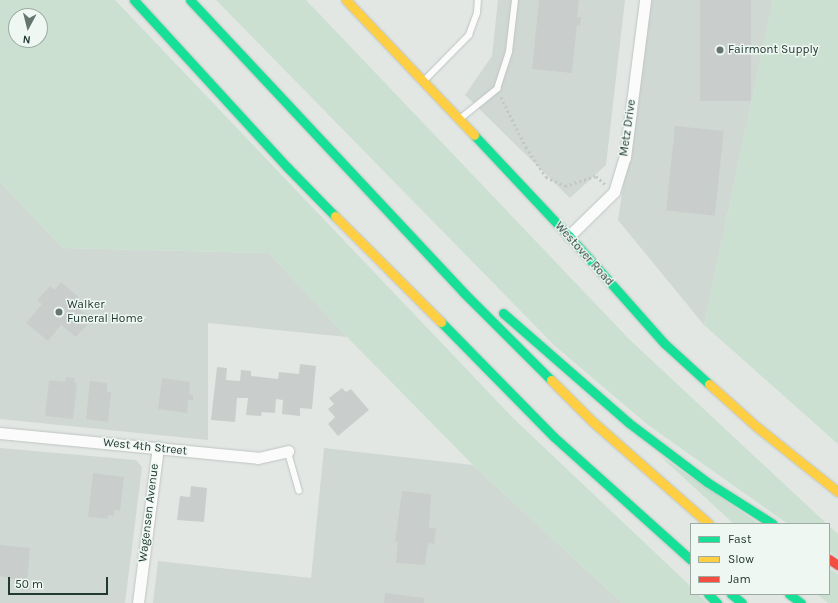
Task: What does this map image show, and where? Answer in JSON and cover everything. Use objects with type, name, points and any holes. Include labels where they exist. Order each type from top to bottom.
[{"type":"main road","points":[[134,0],[287,167],[669,554]]},
{"type":"main road","points":[[190,0],[344,167],[593,422],[708,523]]},
{"type":"main road","name":"Westover Road","points":[[346,0],[569,236],[665,344],[757,427],[838,492]]},
{"type":"main road","points":[[344,167],[456,269]]},
{"type":"main road","points":[[497,307],[629,423],[706,482],[771,523]]},
{"type":"main road","points":[[554,437],[690,559]]},
{"type":"main road","points":[[709,595],[717,603]]},
{"type":"main road","points":[[732,595],[742,603]]},
{"type":"main road","points":[[791,595],[801,603]]},
{"type":"street","name":"Metz Drive","points":[[569,236],[614,192],[625,157],[646,0]]},
{"type":"street","name":"West 4th Street","points":[[0,433],[258,458],[288,451]]},
{"type":"street","name":"Wagensen Avenue","points":[[138,603],[158,448]]},
{"type":"lane","points":[[424,81],[469,35],[477,13],[478,0]]},
{"type":"lane","points":[[460,119],[497,89],[509,52],[515,0]]},
{"type":"lane","points":[[288,451],[299,490]]},
{"type":"path","points":[[497,89],[526,148],[546,177],[565,186],[596,176],[614,192]]},
{"type":"shaded area","points":[[498,0],[625,0],[606,165],[570,198],[465,95],[492,56]]},
{"type":"shaded area","points":[[651,0],[773,0],[704,325],[618,220]]},
{"type":"shaded area","points":[[0,182],[63,248],[269,253],[347,337],[208,323],[208,440],[0,419]]},
{"type":"shaded area","points":[[0,448],[136,460],[142,467],[125,603],[0,603]]},
{"type":"shaded area","points":[[324,448],[473,465],[622,603],[153,603],[158,561],[311,578]]},
{"type":"green space","points":[[0,0],[115,0],[513,418],[690,586],[690,595],[699,595],[707,603],[622,603],[473,465],[347,337],[269,253],[63,248],[0,182]]},
{"type":"green space","points":[[216,0],[306,0],[629,339],[826,523],[787,523],[648,425],[555,346]]},
{"type":"green space","points":[[773,0],[838,0],[838,444],[704,325]]},
{"type":"green space","points":[[660,456],[758,523],[733,523]]},
{"type":"green space","points":[[830,527],[838,534],[838,557],[830,552]]},
{"type":"green space","points":[[830,570],[838,574],[838,603],[828,603],[818,595],[830,595]]},
{"type":"building","points":[[539,0],[579,0],[577,17],[581,17],[580,26],[577,25],[572,73],[532,69]]},
{"type":"building","name":"Fairmont Supply","points":[[700,0],[751,0],[751,101],[700,101]]},
{"type":"building","points":[[675,126],[724,131],[715,216],[666,211]]},
{"type":"building","name":"Walker Funeral Home","points":[[61,282],[81,299],[75,305],[92,320],[76,337],[61,325],[48,341],[26,323],[42,304],[37,300],[50,286],[55,290]]},
{"type":"building","points":[[300,364],[316,366],[312,409],[300,408],[300,416],[282,414],[283,400],[276,399],[275,413],[262,412],[261,416],[246,415],[248,398],[237,398],[235,422],[211,420],[217,367],[227,368],[226,380],[240,381],[241,370],[251,371],[251,376],[278,379],[279,372],[299,374]]},
{"type":"building","points":[[66,377],[75,378],[74,382],[77,383],[73,419],[45,416],[49,380],[65,382]]},
{"type":"building","points":[[162,378],[190,382],[189,394],[193,395],[193,400],[188,400],[187,413],[158,409]]},
{"type":"building","points":[[90,381],[107,383],[107,392],[111,392],[108,422],[86,419]]},
{"type":"building","points":[[342,388],[346,392],[351,389],[369,410],[338,436],[328,424],[335,417],[328,409],[334,404],[329,398]]},
{"type":"building","points":[[93,473],[124,477],[120,511],[114,510],[114,516],[108,515],[108,519],[88,517]]},
{"type":"building","points":[[191,486],[207,488],[204,522],[177,520],[180,496],[190,497]]},
{"type":"building","points":[[402,491],[431,494],[429,528],[436,528],[434,544],[429,543],[427,549],[425,565],[396,563],[398,542],[395,542]]},
{"type":"building","points":[[0,545],[30,548],[27,582],[0,576]]},
{"type":"building","points":[[385,593],[424,598],[424,603],[384,603]]},
{"type":"traffic: fast","points":[[134,0],[287,167],[335,216]]},
{"type":"traffic: fast","points":[[190,0],[463,292],[551,380]]},
{"type":"traffic: fast","points":[[474,135],[569,236],[665,344],[709,384]]},
{"type":"traffic: fast","points":[[503,313],[629,423],[707,482],[771,523]]},
{"type":"traffic: fast","points":[[441,322],[554,437],[690,559]]},
{"type":"traffic: fast","points":[[709,595],[717,603]]},
{"type":"traffic: fast","points":[[732,595],[742,603]]},
{"type":"traffic: fast","points":[[790,595],[801,603]]},
{"type":"traffic: slow","points":[[346,0],[474,135]]},
{"type":"traffic: slow","points":[[335,216],[441,322]]},
{"type":"traffic: slow","points":[[551,380],[593,422],[708,523]]},
{"type":"traffic: slow","points":[[709,384],[757,427],[838,492]]},
{"type":"traffic: jam","points":[[830,560],[838,565]]},
{"type":"place","name":"Fairmont Supply","points":[[720,50]]},
{"type":"place","name":"Walker Funeral Home","points":[[59,312]]}]
